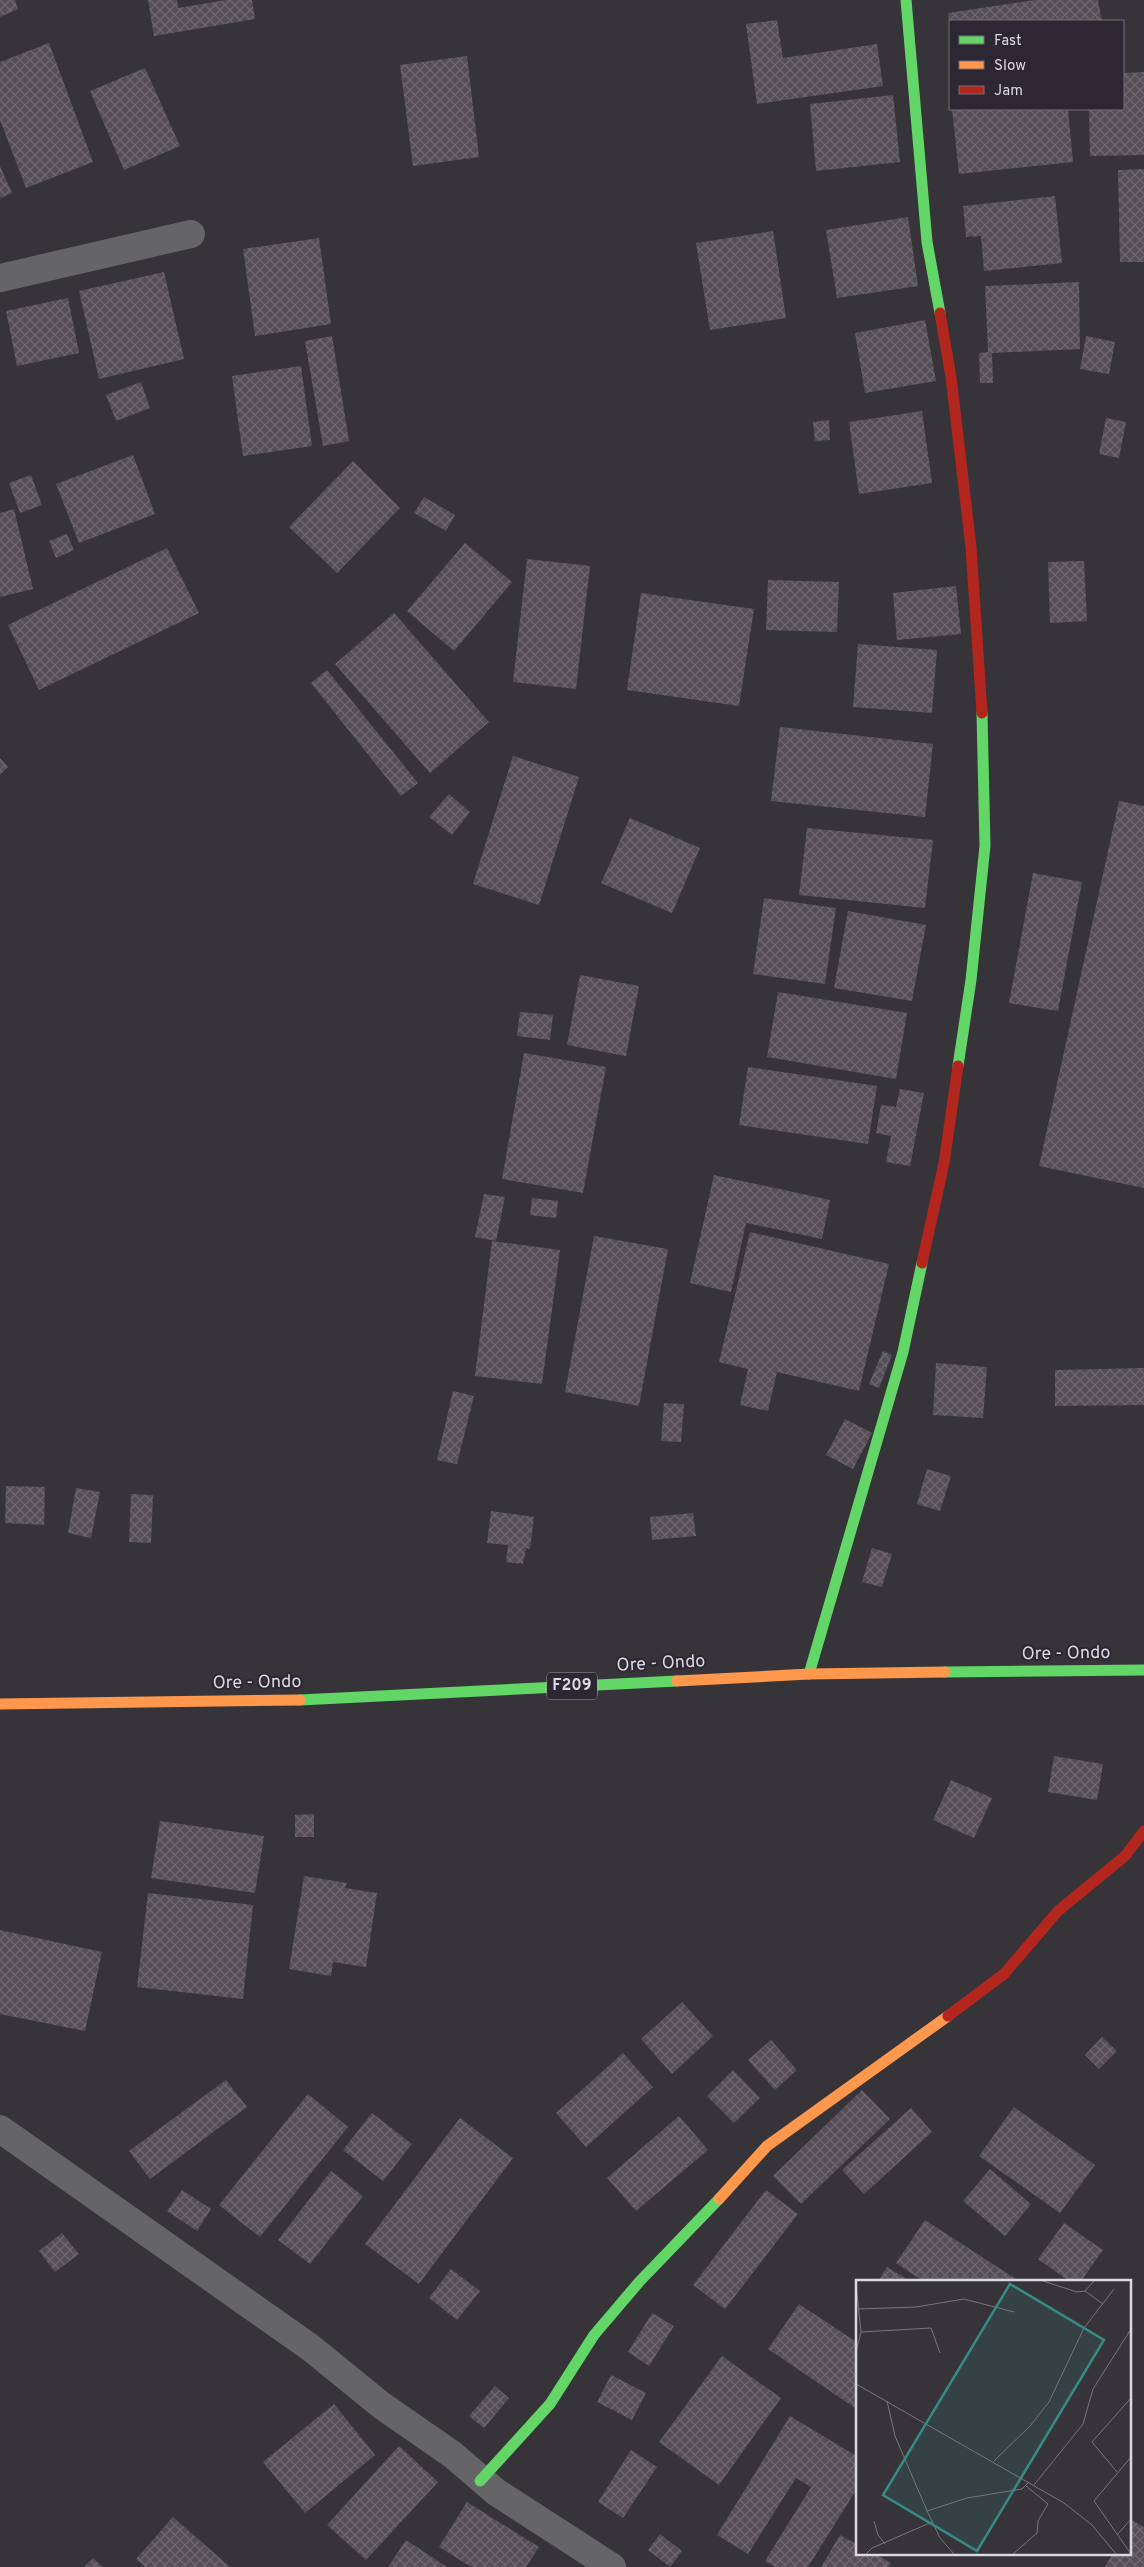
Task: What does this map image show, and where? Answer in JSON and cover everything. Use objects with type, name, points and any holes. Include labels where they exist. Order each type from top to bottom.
[{"type":"street","points":[[809,1674],[904,1352],[944,1163],[971,980],[984,846],[982,692],[971,547],[951,377],[927,242],[906,0]]},
{"type":"street","points":[[0,278],[192,234]]},
{"type":"street","name":"Ore - Ondo","points":[[0,1704],[288,1701],[809,1674],[1144,1670]]},
{"type":"street","points":[[480,2480],[550,2404],[594,2335],[640,2281],[697,2223],[767,2146],[919,2038],[1004,1974],[1058,1911],[1125,1856],[1144,1831]]},
{"type":"street","points":[[0,2129],[311,2348],[381,2405],[453,2455],[480,2480],[578,2558],[612,2567]]},
{"type":"building","points":[[0,0],[15,0],[18,9],[0,17]]},
{"type":"building","points":[[148,0],[177,0],[178,8],[226,0],[252,0],[255,19],[154,36]]},
{"type":"building","points":[[1035,0],[1098,0],[1102,20],[949,21],[948,13]]},
{"type":"building","points":[[777,20],[783,58],[877,44],[883,86],[757,104],[746,24]]},
{"type":"building","points":[[49,43],[93,162],[26,188],[0,120],[0,62]]},
{"type":"building","points":[[467,56],[479,157],[413,166],[400,65]]},
{"type":"building","points":[[145,68],[180,146],[124,170],[90,91]]},
{"type":"building","points":[[1144,72],[1144,155],[1090,156],[1089,110],[1124,110],[1124,73]]},
{"type":"building","points":[[893,95],[900,162],[816,171],[810,104]]},
{"type":"building","points":[[952,110],[1068,110],[1073,162],[959,174]]},
{"type":"building","points":[[0,166],[12,193],[0,198]]},
{"type":"building","points":[[1144,169],[1144,262],[1120,262],[1118,170]]},
{"type":"building","points":[[1055,196],[1062,263],[984,271],[981,236],[966,237],[963,206]]},
{"type":"building","points":[[908,217],[918,286],[837,298],[826,230]]},
{"type":"building","points":[[773,231],[786,318],[710,330],[696,243]]},
{"type":"building","points":[[319,238],[331,324],[255,336],[243,249]]},
{"type":"building","points":[[164,272],[184,359],[99,379],[79,291]]},
{"type":"building","points":[[1079,282],[1080,349],[992,353],[993,383],[980,383],[979,353],[988,352],[985,286]]},
{"type":"building","points":[[68,298],[79,353],[17,366],[6,311]]},
{"type":"building","points":[[925,320],[936,381],[865,393],[855,333]]},
{"type":"building","points":[[332,336],[349,441],[323,446],[305,341]]},
{"type":"building","points":[[1086,336],[1115,342],[1109,374],[1080,369]]},
{"type":"building","points":[[301,366],[312,446],[243,456],[232,376]]},
{"type":"building","points":[[141,382],[150,408],[116,421],[106,395]]},
{"type":"building","points":[[922,411],[932,483],[859,494],[849,422]]},
{"type":"building","points":[[1106,418],[1126,422],[1119,458],[1099,454]]},
{"type":"building","points":[[829,420],[830,440],[815,441],[813,422]]},
{"type":"building","points":[[133,455],[155,514],[79,543],[56,484]]},
{"type":"building","points":[[353,461],[400,508],[337,573],[289,527]]},
{"type":"building","points":[[31,475],[42,505],[20,513],[9,483]]},
{"type":"building","points":[[424,497],[455,515],[446,531],[414,513]]},
{"type":"building","points":[[14,509],[33,589],[0,597],[0,513]]},
{"type":"building","points":[[67,534],[74,550],[56,558],[49,541]]},
{"type":"building","points":[[465,543],[512,582],[454,651],[407,611]]},
{"type":"building","points":[[167,548],[199,613],[39,690],[8,625]]},
{"type":"building","points":[[527,559],[590,566],[576,689],[513,682]]},
{"type":"building","points":[[1084,561],[1087,621],[1050,623],[1048,562]]},
{"type":"building","points":[[768,580],[839,582],[837,632],[766,630]]},
{"type":"building","points":[[956,586],[961,634],[897,640],[893,593]]},
{"type":"building","points":[[641,593],[754,609],[739,706],[627,690]]},
{"type":"building","points":[[394,613],[489,722],[430,773],[335,664]]},
{"type":"building","points":[[858,644],[937,650],[932,713],[853,707]]},
{"type":"building","points":[[327,670],[418,783],[401,796],[311,683]]},
{"type":"building","points":[[780,727],[933,744],[925,817],[771,801]]},
{"type":"building","points":[[513,756],[579,777],[539,905],[473,884]]},
{"type":"building","points":[[0,758],[8,767],[0,775]]},
{"type":"building","points":[[449,794],[470,812],[452,835],[429,817]]},
{"type":"building","points":[[1119,801],[1144,806],[1144,1188],[1039,1166]]},
{"type":"building","points":[[630,818],[700,848],[672,913],[601,883]]},
{"type":"building","points":[[807,828],[933,840],[925,908],[799,895]]},
{"type":"building","points":[[1033,873],[1082,882],[1058,1011],[1009,1003]]},
{"type":"building","points":[[764,898],[836,908],[825,984],[753,974]]},
{"type":"building","points":[[848,911],[926,925],[912,1001],[834,988]]},
{"type":"building","points":[[580,975],[639,986],[626,1056],[567,1045]]},
{"type":"building","points":[[778,992],[907,1013],[896,1079],[767,1057]]},
{"type":"building","points":[[520,1012],[553,1015],[550,1040],[517,1036]]},
{"type":"building","points":[[524,1053],[606,1067],[583,1193],[502,1179]]},
{"type":"building","points":[[748,1067],[877,1086],[868,1144],[739,1125]]},
{"type":"building","points":[[900,1089],[924,1093],[910,1166],[886,1162],[891,1136],[876,1133],[881,1105],[896,1107]]},
{"type":"building","points":[[714,1175],[830,1200],[822,1239],[746,1223],[731,1292],[690,1283]]},
{"type":"building","points":[[484,1194],[505,1197],[496,1241],[475,1237]]},
{"type":"building","points":[[532,1198],[558,1201],[556,1218],[530,1215]]},
{"type":"building","points":[[750,1232],[889,1264],[859,1391],[777,1372],[768,1411],[740,1405],[748,1369],[719,1362]]},
{"type":"building","points":[[594,1236],[668,1249],[639,1406],[565,1392]]},
{"type":"building","points":[[492,1241],[560,1250],[542,1384],[475,1376]]},
{"type":"building","points":[[883,1351],[892,1355],[879,1388],[869,1384]]},
{"type":"building","points":[[936,1363],[987,1367],[983,1418],[933,1415]]},
{"type":"building","points":[[1144,1368],[1144,1405],[1055,1406],[1055,1370]]},
{"type":"building","points":[[453,1391],[474,1396],[457,1464],[437,1460]]},
{"type":"building","points":[[664,1403],[684,1404],[681,1442],[661,1441]]},
{"type":"building","points":[[845,1419],[872,1433],[853,1469],[826,1455]]},
{"type":"building","points":[[927,1469],[951,1476],[940,1511],[917,1504]]},
{"type":"building","points":[[6,1486],[45,1487],[44,1525],[5,1523]]},
{"type":"building","points":[[76,1488],[100,1492],[91,1538],[68,1533]]},
{"type":"building","points":[[131,1494],[153,1495],[151,1543],[129,1542]]},
{"type":"building","points":[[491,1511],[534,1517],[530,1549],[526,1548],[523,1564],[506,1562],[508,1545],[487,1543]]},
{"type":"building","points":[[693,1513],[696,1536],[652,1540],[650,1517]]},
{"type":"building","points":[[872,1548],[892,1554],[882,1587],[862,1582]]},
{"type":"building","points":[[1054,1756],[1103,1764],[1097,1800],[1048,1792]]},
{"type":"building","points":[[951,1780],[992,1798],[974,1838],[933,1820]]},
{"type":"building","points":[[314,1814],[314,1837],[295,1837],[295,1815]]},
{"type":"building","points":[[160,1821],[264,1836],[255,1893],[151,1878]]},
{"type":"building","points":[[304,1876],[347,1883],[345,1888],[377,1893],[366,1967],[333,1962],[331,1976],[289,1969]]},
{"type":"building","points":[[148,1893],[253,1905],[243,1999],[137,1987]]},
{"type":"building","points":[[0,1930],[102,1952],[85,2031],[0,2014]]},
{"type":"building","points":[[682,2002],[713,2036],[672,2074],[641,2039]]},
{"type":"building","points":[[1102,2037],[1117,2051],[1099,2069],[1085,2055]]},
{"type":"building","points":[[771,2040],[797,2070],[775,2090],[748,2060]]},
{"type":"building","points":[[623,2053],[653,2087],[586,2147],[556,2113]]},
{"type":"building","points":[[733,2070],[760,2098],[734,2123],[707,2096]]},
{"type":"building","points":[[226,2080],[247,2107],[150,2179],[129,2151]]},
{"type":"building","points":[[862,2090],[890,2119],[801,2204],[773,2176]]},
{"type":"building","points":[[308,2094],[348,2127],[260,2237],[219,2205]]},
{"type":"building","points":[[1014,2107],[1095,2165],[1060,2213],[979,2156]]},
{"type":"building","points":[[911,2108],[932,2132],[864,2194],[842,2170]]},
{"type":"building","points":[[372,2113],[412,2144],[383,2181],[343,2150]]},
{"type":"building","points":[[679,2116],[708,2150],[636,2211],[607,2178]]},
{"type":"building","points":[[460,2118],[513,2158],[419,2284],[365,2244]]},
{"type":"building","points":[[990,2169],[1031,2204],[1005,2236],[963,2201]]},
{"type":"building","points":[[331,2171],[363,2196],[310,2264],[278,2240]]},
{"type":"building","points":[[182,2190],[211,2209],[197,2231],[167,2211]]},
{"type":"building","points":[[766,2190],[798,2214],[725,2309],[693,2285]]},
{"type":"building","points":[[925,2220],[1017,2280],[922,2280],[896,2263]]},
{"type":"building","points":[[1064,2223],[1103,2250],[1082,2280],[1068,2280],[1038,2259]]},
{"type":"building","points":[[62,2233],[79,2254],[55,2272],[39,2251]]},
{"type":"building","points":[[887,2267],[908,2280],[879,2280]]},
{"type":"building","points":[[451,2269],[480,2291],[457,2320],[429,2298]]},
{"type":"building","points":[[799,2304],[856,2342],[856,2409],[768,2349]]},
{"type":"building","points":[[652,2313],[674,2326],[649,2366],[628,2352]]},
{"type":"building","points":[[722,2356],[781,2398],[719,2485],[659,2442]]},
{"type":"building","points":[[611,2375],[646,2393],[632,2420],[597,2402]]},
{"type":"building","points":[[495,2386],[509,2398],[484,2428],[469,2416]]},
{"type":"building","points":[[334,2404],[375,2455],[305,2513],[263,2462]]},
{"type":"building","points":[[790,2416],[856,2456],[856,2490],[808,2567],[775,2567],[765,2561],[811,2487],[796,2478],[748,2554],[717,2535]]},
{"type":"building","points":[[399,2446],[438,2482],[366,2560],[327,2525]]},
{"type":"building","points":[[631,2450],[657,2467],[623,2518],[598,2502]]},
{"type":"building","points":[[467,2502],[539,2547],[526,2567],[471,2567],[439,2547]]},
{"type":"building","points":[[173,2517],[230,2567],[145,2567],[136,2559]]},
{"type":"building","points":[[1132,2520],[1144,2527],[1144,2567],[1105,2567],[1112,2554],[1132,2554]]},
{"type":"building","points":[[660,2534],[682,2551],[670,2567],[648,2550]]},
{"type":"building","points":[[840,2535],[856,2544],[856,2554],[876,2554],[891,2563],[889,2567],[821,2567]]},
{"type":"building","points":[[406,2540],[447,2567],[388,2567]]},
{"type":"building","points":[[93,2558],[103,2567],[84,2567]]},
{"type":"traffic: fast","points":[[906,0],[927,242],[940,313]]},
{"type":"traffic: fast","points":[[958,1066],[971,980],[985,846],[982,713]]},
{"type":"traffic: fast","points":[[809,1674],[903,1352],[922,1263]]},
{"type":"traffic: fast","points":[[945,1672],[1144,1670]]},
{"type":"traffic: fast","points":[[300,1700],[677,1681]]},
{"type":"traffic: fast","points":[[480,2481],[550,2404],[594,2335],[640,2281],[719,2199]]},
{"type":"traffic: slow","points":[[677,1681],[809,1674],[945,1672]]},
{"type":"traffic: slow","points":[[0,1704],[300,1700]]},
{"type":"traffic: slow","points":[[719,2199],[767,2146],[948,2016]]},
{"type":"traffic: jam","points":[[940,313],[951,377],[971,547],[982,713]]},
{"type":"traffic: jam","points":[[922,1263],[944,1163],[958,1066]]},
{"type":"traffic: jam","points":[[948,2016],[1004,1974],[1058,1911],[1125,1856],[1144,1831]]}]
